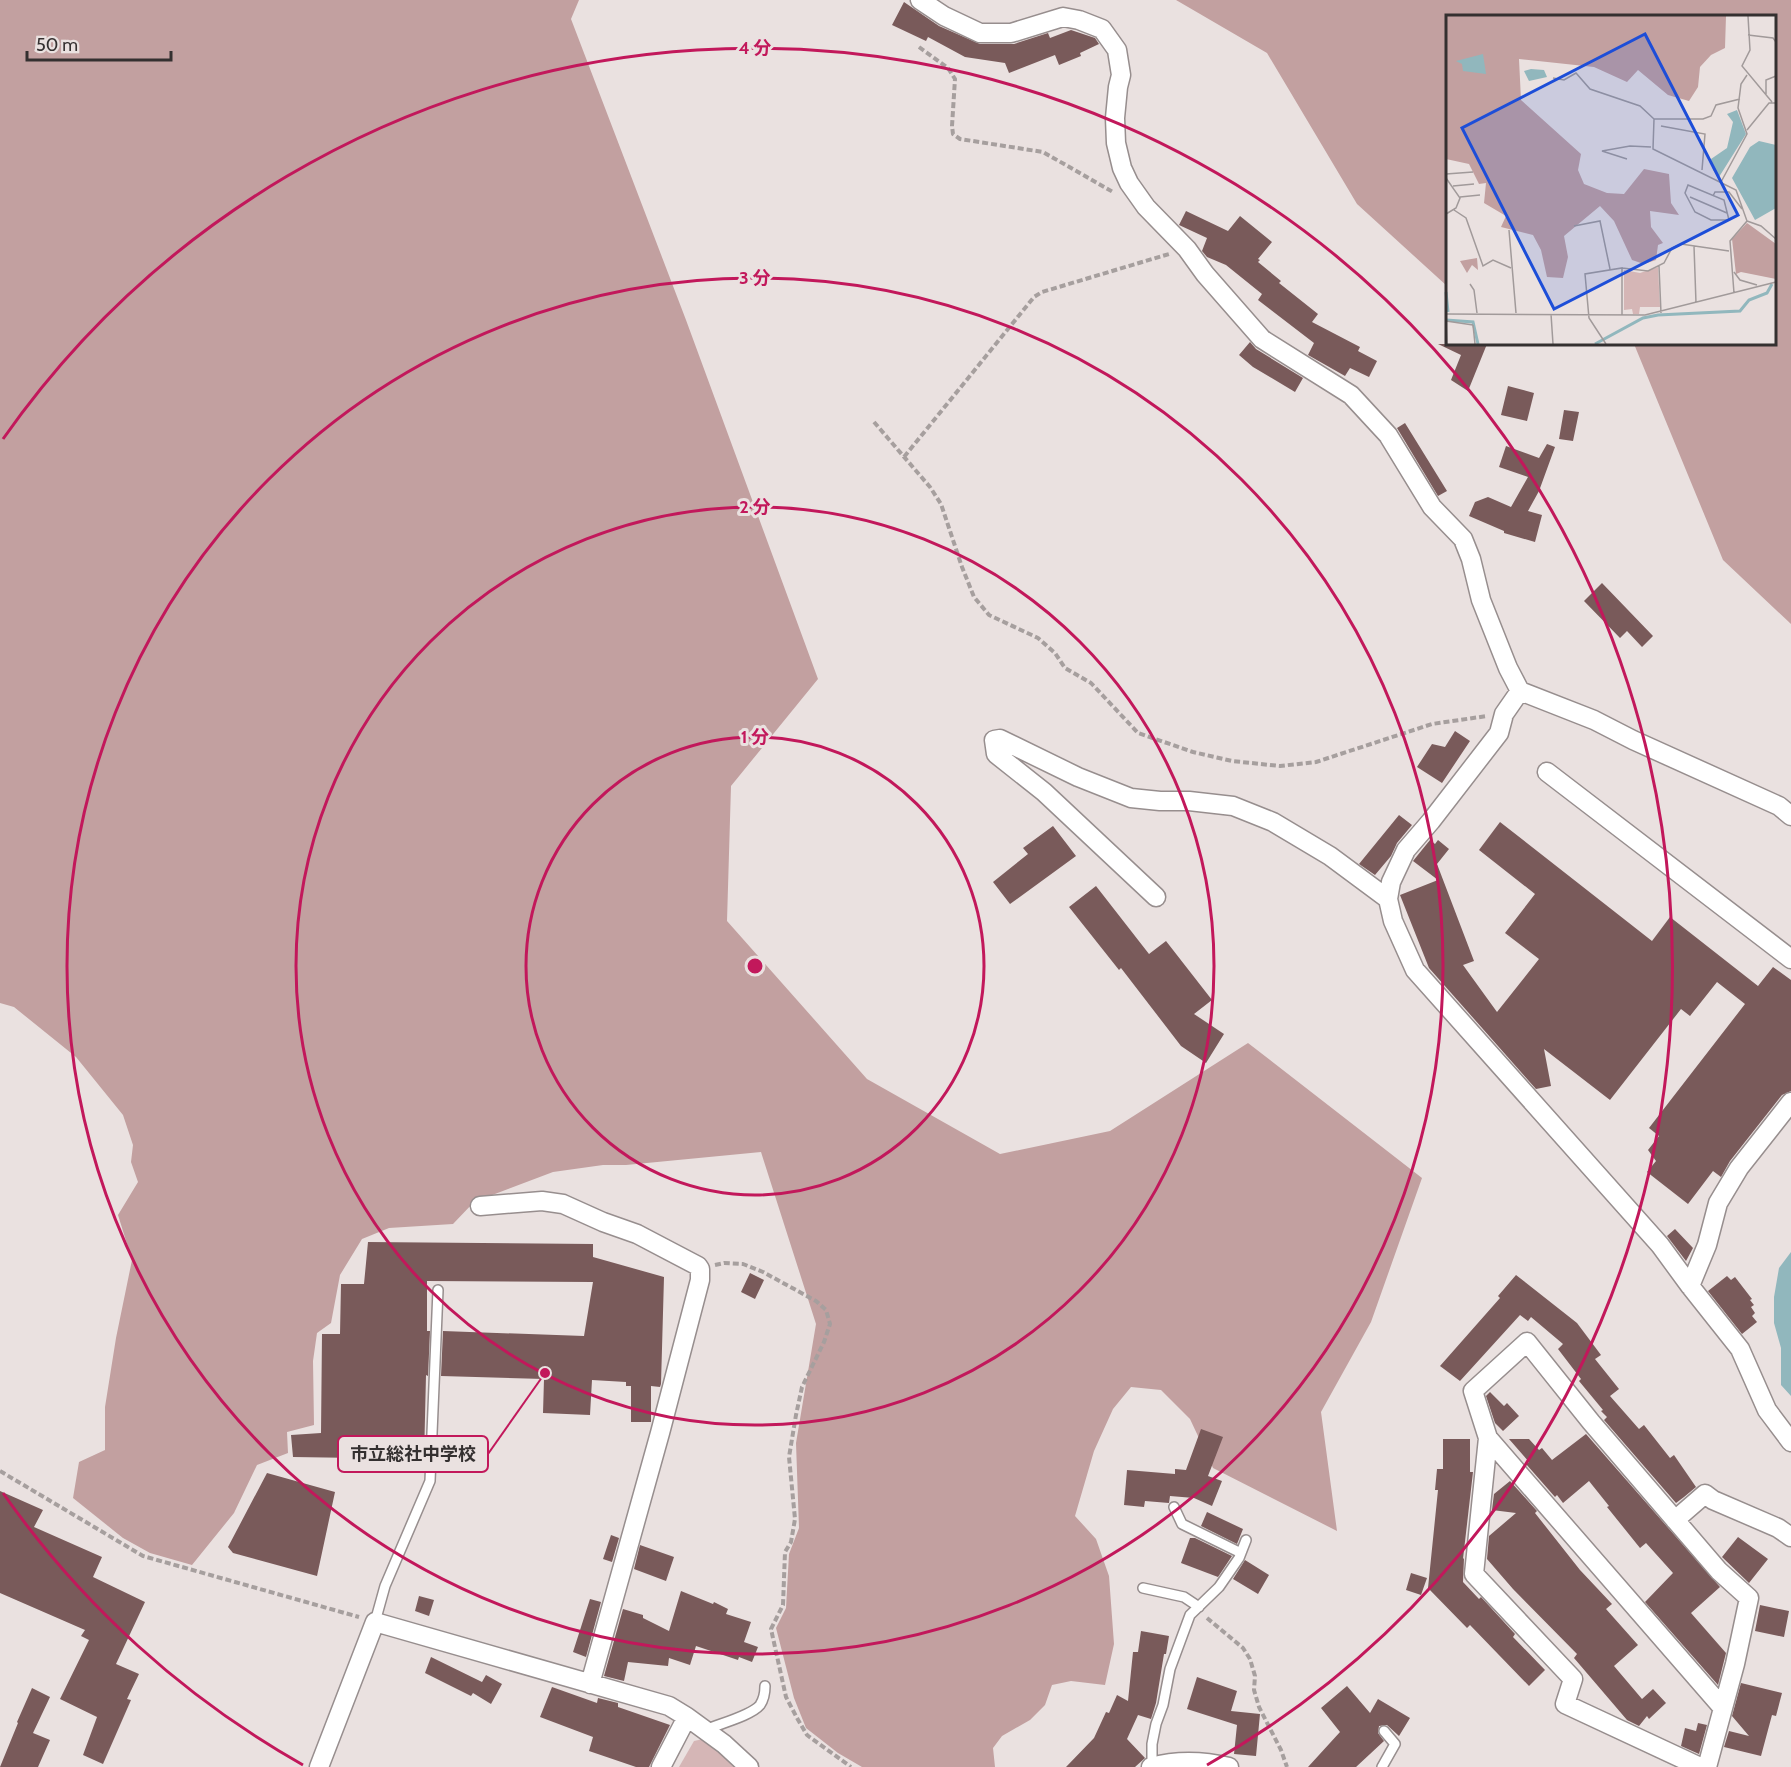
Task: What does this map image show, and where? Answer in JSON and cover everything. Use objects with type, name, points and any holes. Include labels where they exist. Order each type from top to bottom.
[{"type":"street","points":[[920,0],[944,16],[980,33],[1011,33],[1064,17],[1102,29],[1117,50],[1121,75],[1115,118],[1116,143],[1122,168],[1146,207],[1187,249],[1205,274],[1262,339],[1351,395],[1388,435],[1432,507],[1463,539],[1481,600],[1508,668],[1520,691],[1594,720],[1779,806],[1791,816]]},
{"type":"street","points":[[1520,691],[1504,714],[1499,733],[1406,850],[1391,882],[1388,899],[1393,921],[1415,970],[1660,1245],[1740,1348],[1767,1410],[1791,1442]]},
{"type":"street","points":[[1156,897],[1044,792],[996,754],[994,740],[1000,739],[1078,777],[1131,798],[1233,806],[1273,822],[1330,856],[1388,899]]},
{"type":"street","points":[[1547,772],[1791,959]]},
{"type":"street","points":[[1690,1286],[1707,1245],[1719,1203],[1739,1168],[1791,1102]]},
{"type":"street","points":[[480,1206],[542,1201],[563,1204],[637,1234],[700,1269],[700,1280],[660,1433],[590,1684]]},
{"type":"street","points":[[1707,1767],[1735,1664],[1749,1598],[1719,1571],[1591,1422],[1527,1342],[1473,1391],[1488,1438],[1722,1707]]},
{"type":"street","points":[[1488,1438],[1474,1574],[1573,1679],[1565,1704],[1700,1767]]},
{"type":"street","points":[[1675,1520],[1705,1494],[1713,1500],[1778,1528],[1791,1537]]},
{"type":"street","points":[[319,1767],[375,1622],[669,1706],[724,1743],[749,1767]]},
{"type":"street","points":[[661,1767],[687,1717]]},
{"type":"street","points":[[1152,1767],[1188,1762],[1229,1767]]},
{"type":"lane","points":[[375,1622],[385,1586],[430,1481],[438,1290]]},
{"type":"lane","points":[[1174,1507],[1182,1524],[1241,1553]]},
{"type":"lane","points":[[1152,1767],[1152,1744],[1156,1724],[1163,1705],[1170,1669],[1190,1615],[1219,1587],[1241,1553],[1246,1539]]},
{"type":"lane","points":[[1143,1588],[1184,1597],[1198,1607]]},
{"type":"lane","points":[[705,1730],[744,1715],[759,1706],[765,1694],[765,1686]]},
{"type":"lane","points":[[1382,1767],[1395,1744],[1384,1731]]},
{"type":"path","points":[[919,47],[948,68],[955,79],[953,134],[960,138],[1043,152],[1130,202],[1146,207]]},
{"type":"path","points":[[904,457],[1034,297],[1042,292],[1187,249]]},
{"type":"path","points":[[874,422],[930,487],[941,504],[974,597],[988,615],[1038,638],[1054,653],[1065,668],[1091,683],[1138,733],[1193,752],[1232,761],[1280,766],[1316,762],[1432,724],[1504,714]]},
{"type":"path","points":[[700,1269],[724,1263],[743,1264],[797,1289],[826,1310],[830,1324],[824,1342],[802,1387],[796,1415],[789,1457],[795,1519],[791,1542],[785,1552],[783,1605],[771,1629],[786,1697],[797,1718],[807,1735],[851,1767]]},
{"type":"path","points":[[0,1472],[143,1556],[375,1622]]},
{"type":"path","points":[[1198,1607],[1208,1620],[1243,1648],[1250,1659],[1259,1707],[1287,1767]]},
{"type":"shaded area","points":[[0,0],[579,0],[571,19],[686,320],[818,679],[731,786],[727,921],[867,1079],[1000,1154],[1110,1131],[1248,1043],[1422,1178],[1371,1322],[1321,1412],[1337,1531],[1213,1468],[1190,1419],[1161,1390],[1131,1387],[1113,1409],[1094,1451],[1075,1516],[1096,1539],[1109,1576],[1114,1644],[1105,1685],[1071,1681],[1052,1685],[1045,1705],[1030,1720],[1002,1736],[993,1748],[995,1767],[862,1767],[838,1753],[806,1728],[794,1698],[776,1628],[786,1608],[789,1554],[799,1528],[796,1443],[816,1324],[761,1152],[626,1165],[603,1165],[553,1172],[474,1202],[453,1224],[389,1228],[362,1239],[340,1275],[331,1323],[317,1333],[313,1361],[314,1425],[287,1432],[288,1453],[257,1465],[234,1513],[192,1565],[150,1553],[123,1538],[73,1498],[79,1462],[105,1450],[105,1407],[132,1260],[118,1215],[138,1182],[131,1162],[133,1145],[123,1115],[76,1057],[14,1007],[0,1003]]},
{"type":"shaded area","points":[[1176,0],[1791,0],[1791,624],[1723,560],[1634,345],[1776,345],[1776,15],[1446,15],[1446,285],[1357,204],[1267,53]]},
{"type":"shaded area","points":[[703,1739],[736,1767],[679,1767],[694,1741]]},
{"type":"water","points":[[1791,1252],[1791,1396],[1781,1385],[1781,1348],[1774,1323],[1774,1297],[1779,1268]]},
{"type":"building","points":[[904,2],[939,26],[980,44],[1014,44],[1048,33],[1050,38],[1071,30],[1095,38],[1099,44],[1080,53],[1081,56],[1059,65],[1055,55],[1009,73],[1005,63],[965,57],[928,37],[926,41],[892,25]]},
{"type":"building","points":[[1186,211],[1228,231],[1240,216],[1272,242],[1258,262],[1281,281],[1279,283],[1318,314],[1312,322],[1360,347],[1358,351],[1377,361],[1369,377],[1350,368],[1345,376],[1308,355],[1314,343],[1258,300],[1262,294],[1226,265],[1207,257],[1202,251],[1207,238],[1179,225]]},
{"type":"building","points":[[1250,342],[1256,349],[1303,378],[1295,392],[1253,367],[1239,355]]},
{"type":"building","points":[[1438,344],[1487,345],[1468,391],[1451,380],[1461,355]]},
{"type":"building","points":[[1508,386],[1534,393],[1527,421],[1501,415]]},
{"type":"building","points":[[1564,410],[1579,412],[1573,441],[1559,439]]},
{"type":"building","points":[[1405,423],[1447,491],[1438,496],[1397,428]]},
{"type":"building","points":[[1547,444],[1555,447],[1539,491],[1528,511],[1542,515],[1535,542],[1504,533],[1469,516],[1475,502],[1488,497],[1511,507],[1528,477],[1499,467],[1506,446],[1539,458]]},
{"type":"building","points":[[1602,583],[1653,636],[1642,647],[1627,631],[1620,638],[1584,601]]},
{"type":"building","points":[[1455,731],[1470,741],[1442,783],[1417,767],[1432,744],[1445,747]]},
{"type":"building","points":[[1399,815],[1412,825],[1375,875],[1359,864]]},
{"type":"building","points":[[1500,822],[1652,941],[1670,917],[1758,986],[1773,967],[1791,980],[1791,1091],[1782,1095],[1730,1161],[1721,1177],[1713,1171],[1688,1204],[1647,1172],[1656,1161],[1648,1150],[1659,1136],[1649,1128],[1745,1004],[1717,982],[1690,1016],[1681,1009],[1610,1100],[1544,1049],[1551,1086],[1536,1089],[1429,968],[1400,895],[1438,880],[1413,861],[1430,840],[1435,844],[1438,840],[1449,849],[1437,864],[1474,961],[1463,965],[1497,1012],[1539,959],[1505,933],[1535,894],[1479,850]]},
{"type":"building","points":[[1053,826],[1076,856],[1010,904],[993,882],[1028,854],[1023,848]]},
{"type":"building","points":[[1096,886],[1149,954],[1166,941],[1212,1000],[1194,1014],[1224,1034],[1206,1063],[1181,1046],[1121,968],[1119,970],[1069,907]]},
{"type":"building","points":[[1675,1229],[1693,1248],[1686,1261],[1667,1236]]},
{"type":"building","points":[[368,1242],[593,1244],[593,1257],[664,1277],[661,1384],[660,1387],[651,1386],[651,1422],[631,1422],[631,1386],[626,1386],[626,1382],[592,1380],[590,1415],[543,1413],[544,1379],[441,1376],[443,1331],[584,1336],[593,1282],[427,1281],[427,1331],[430,1331],[428,1376],[426,1375],[424,1459],[293,1457],[291,1435],[321,1433],[322,1334],[340,1334],[341,1284],[364,1284]]},
{"type":"building","points":[[750,1273],[764,1280],[755,1299],[741,1292]]},
{"type":"building","points":[[1516,1275],[1577,1323],[1601,1355],[1595,1359],[1619,1389],[1610,1396],[1639,1429],[1644,1425],[1670,1458],[1674,1455],[1696,1487],[1676,1503],[1604,1420],[1607,1417],[1601,1411],[1603,1410],[1579,1381],[1581,1379],[1558,1349],[1563,1344],[1531,1317],[1528,1321],[1520,1315],[1460,1381],[1440,1366],[1500,1298],[1498,1296]]},
{"type":"building","points":[[1727,1276],[1731,1280],[1735,1277],[1754,1305],[1751,1307],[1755,1313],[1752,1316],[1757,1322],[1742,1334],[1708,1291]]},
{"type":"building","points":[[1490,1392],[1504,1406],[1507,1403],[1519,1416],[1503,1431],[1495,1423],[1486,1396]]},
{"type":"building","points":[[1201,1429],[1223,1437],[1208,1476],[1222,1481],[1212,1506],[1194,1498],[1170,1496],[1169,1503],[1145,1501],[1144,1507],[1124,1505],[1127,1470],[1175,1474],[1175,1469],[1186,1470]]},
{"type":"building","points":[[1586,1434],[1720,1587],[1691,1613],[1726,1653],[1718,1685],[1645,1602],[1673,1573],[1646,1543],[1640,1548],[1589,1481],[1563,1503],[1526,1464],[1529,1462],[1509,1439],[1529,1439],[1539,1450],[1542,1448],[1552,1460]]},
{"type":"building","points":[[1443,1439],[1470,1439],[1470,1472],[1473,1472],[1463,1559],[1463,1582],[1479,1599],[1481,1597],[1515,1634],[1513,1637],[1545,1670],[1529,1686],[1470,1625],[1467,1628],[1428,1588],[1438,1490],[1435,1490],[1437,1469],[1443,1469]]},
{"type":"building","points":[[267,1473],[335,1492],[317,1576],[233,1553],[228,1547]]},
{"type":"building","points":[[1510,1481],[1537,1511],[1535,1513],[1580,1570],[1612,1604],[1606,1609],[1638,1645],[1614,1666],[1642,1699],[1653,1689],[1666,1703],[1649,1719],[1647,1716],[1639,1726],[1627,1720],[1574,1658],[1577,1654],[1487,1559],[1489,1536],[1516,1513],[1492,1510],[1494,1494]]},
{"type":"building","points":[[0,1491],[43,1510],[34,1527],[102,1557],[93,1577],[145,1602],[116,1664],[139,1674],[127,1699],[131,1700],[103,1764],[83,1755],[97,1717],[60,1699],[89,1640],[81,1636],[85,1630],[0,1593]]},
{"type":"building","points":[[1207,1512],[1243,1529],[1237,1544],[1201,1526]]},
{"type":"building","points":[[611,1535],[619,1538],[612,1562],[603,1559]]},
{"type":"building","points":[[1738,1537],[1768,1559],[1749,1583],[1722,1557]]},
{"type":"building","points":[[1190,1538],[1195,1538],[1232,1556],[1218,1577],[1181,1563]]},
{"type":"building","points":[[640,1545],[674,1557],[666,1581],[634,1569]]},
{"type":"building","points":[[1245,1560],[1269,1575],[1258,1594],[1233,1579]]},
{"type":"building","points":[[1411,1573],[1427,1578],[1421,1595],[1406,1590]]},
{"type":"building","points":[[681,1591],[713,1604],[714,1602],[728,1609],[726,1614],[751,1622],[744,1642],[758,1647],[752,1662],[739,1657],[738,1660],[696,1646],[690,1665],[669,1658],[668,1666],[628,1662],[624,1681],[604,1676],[623,1609],[643,1615],[643,1618],[669,1631]]},
{"type":"building","points":[[419,1596],[434,1600],[429,1616],[415,1611]]},
{"type":"building","points":[[590,1599],[601,1602],[586,1657],[573,1652]]},
{"type":"building","points":[[1760,1605],[1789,1611],[1784,1637],[1755,1631]]},
{"type":"building","points":[[1141,1631],[1169,1636],[1151,1719],[1138,1715],[1127,1739],[1145,1758],[1135,1767],[1066,1767],[1094,1738],[1117,1695],[1128,1701],[1133,1652],[1138,1652]]},
{"type":"building","points":[[431,1657],[482,1682],[486,1675],[502,1684],[491,1704],[473,1693],[471,1696],[425,1673]]},
{"type":"building","points":[[1197,1677],[1237,1691],[1231,1711],[1260,1714],[1256,1756],[1234,1754],[1237,1725],[1187,1709]]},
{"type":"building","points":[[1741,1683],[1782,1693],[1776,1716],[1772,1715],[1761,1756],[1724,1747],[1729,1731],[1749,1736],[1732,1716]]},
{"type":"building","points":[[1347,1686],[1370,1713],[1378,1699],[1410,1718],[1399,1736],[1387,1725],[1379,1726],[1378,1733],[1384,1741],[1356,1767],[1308,1767],[1340,1732],[1321,1708]]},
{"type":"building","points":[[552,1687],[597,1703],[598,1698],[618,1703],[618,1707],[670,1725],[649,1767],[636,1767],[589,1751],[593,1737],[540,1717]]},
{"type":"building","points":[[32,1688],[50,1697],[33,1733],[50,1740],[38,1767],[0,1767],[17,1722]]},
{"type":"building","points":[[1698,1723],[1707,1725],[1699,1754],[1681,1746],[1685,1728],[1696,1731]]},
{"type":"place","name":"市立総社中学校","points":[[545,1373]]}]
